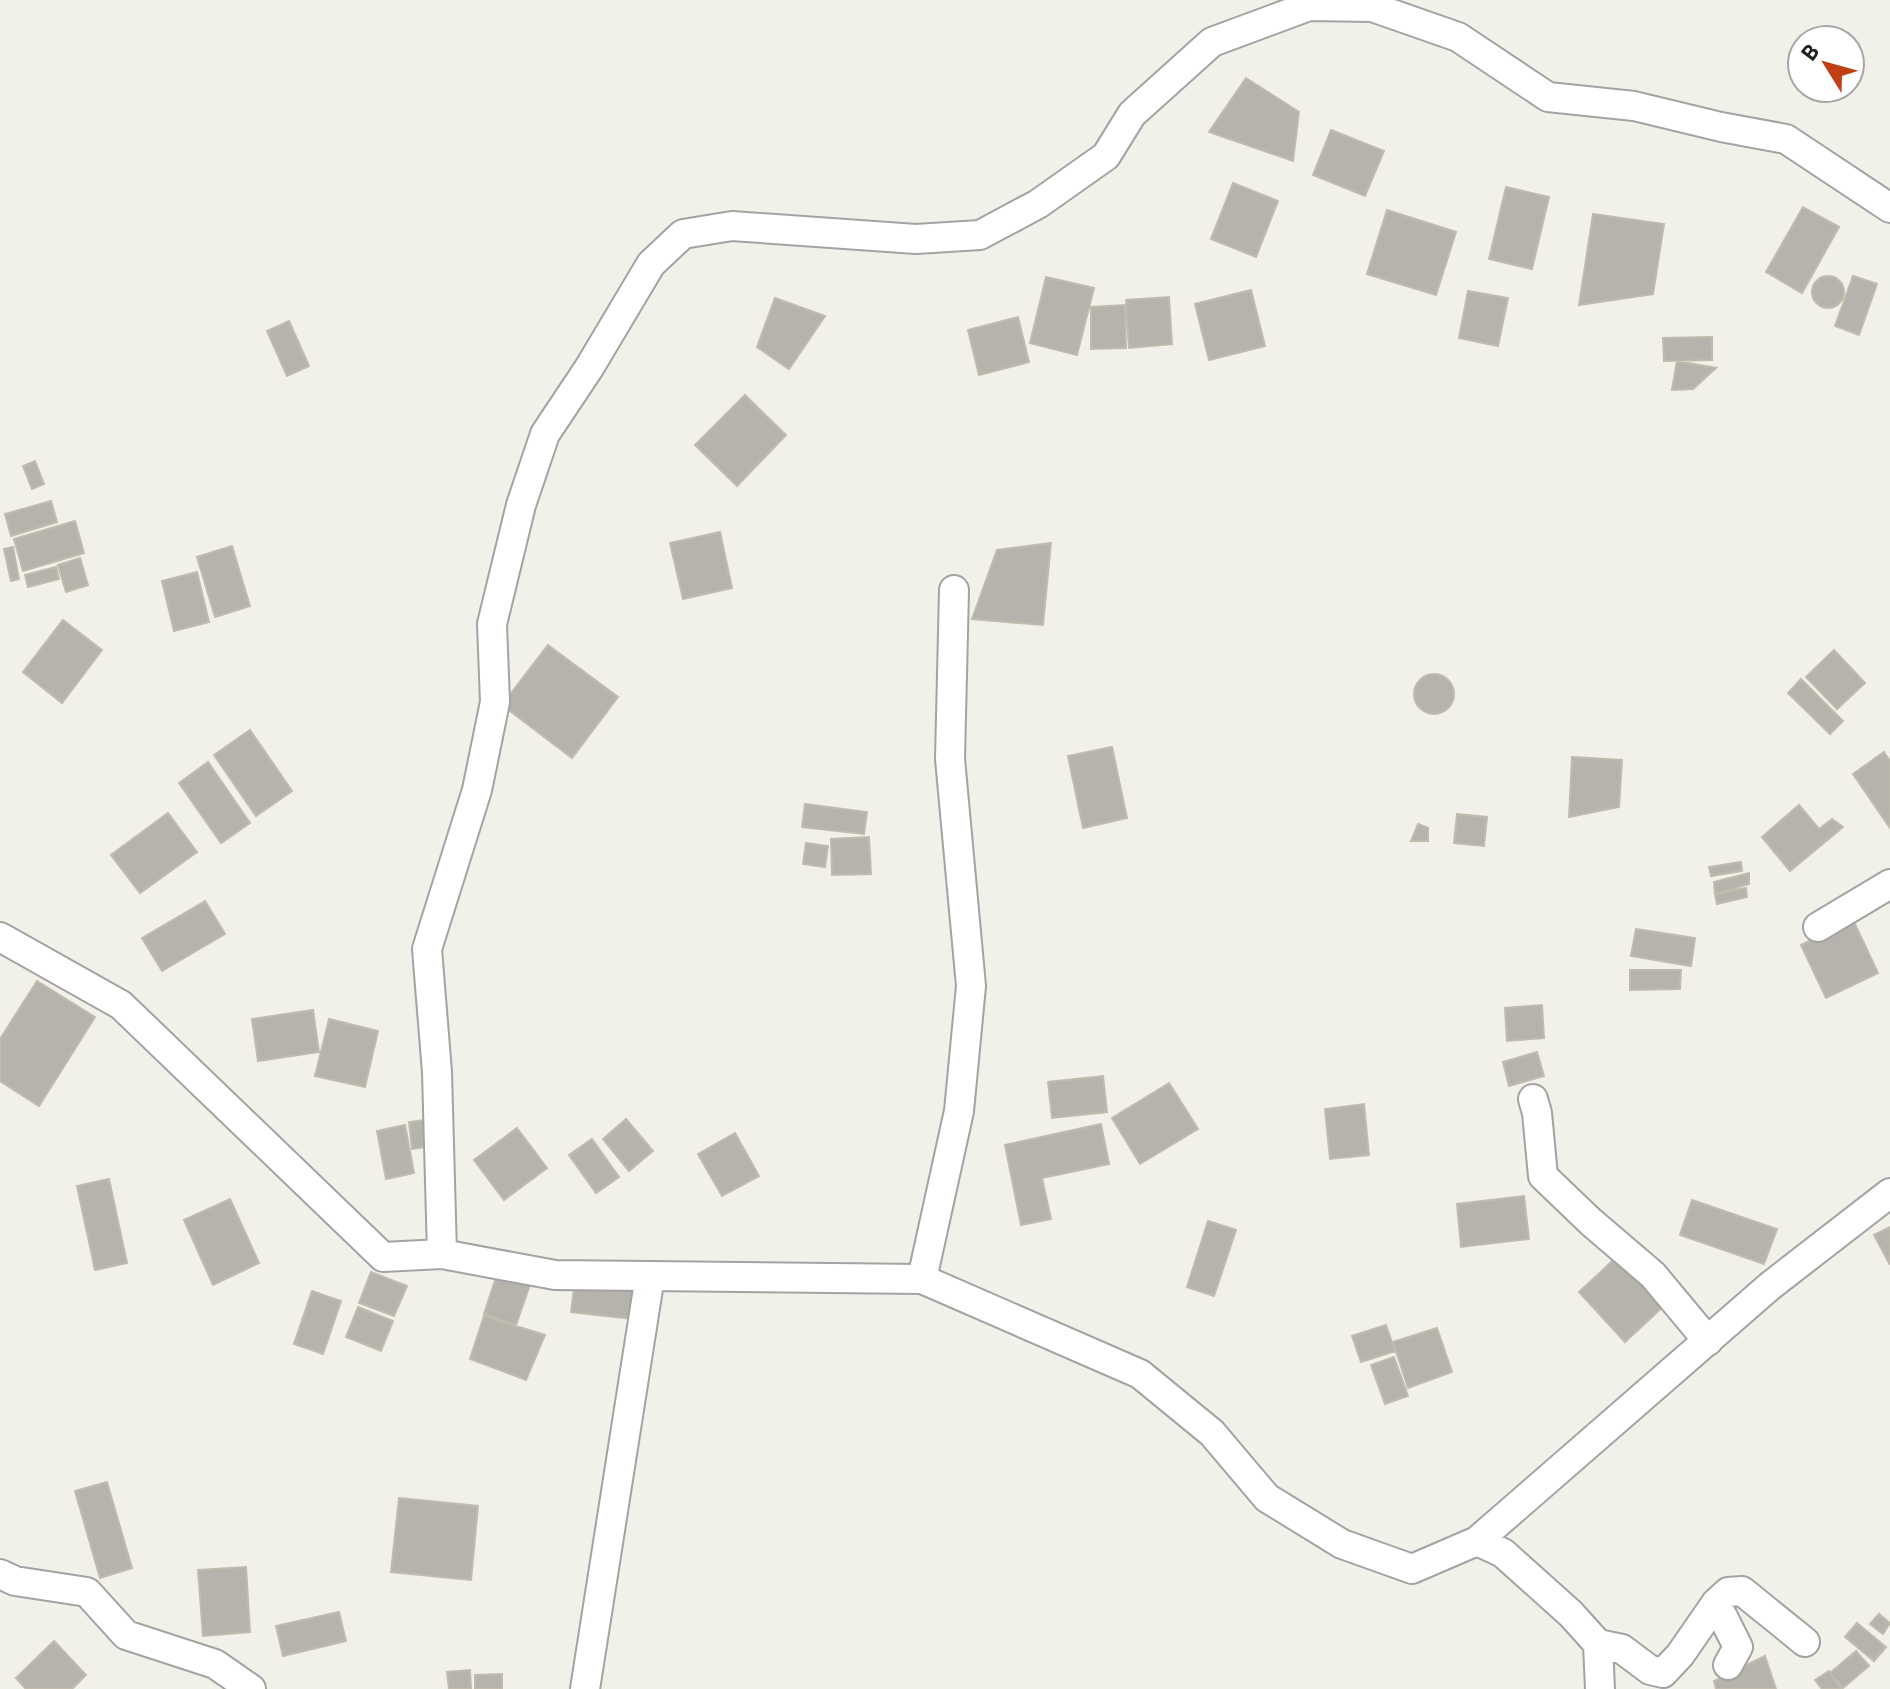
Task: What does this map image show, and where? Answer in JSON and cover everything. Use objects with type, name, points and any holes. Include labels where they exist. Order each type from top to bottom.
[{"type":"street","points":[[442,1254],[437,1072],[427,949],[480,775],[495,702],[492,624],[521,505],[545,434],[589,368],[651,264],[683,234],[732,226],[916,239],[980,235],[1038,204],[1106,156],[1132,114],[1212,42],[1309,6],[1372,7],[1458,37],[1548,97],[1634,106],[1786,139],[1890,208]]},
{"type":"street","points":[[922,1279],[959,1111],[971,986],[950,759],[954,590]]},
{"type":"street","points":[[1818,927],[1890,884]]},
{"type":"street","points":[[0,937],[121,1005],[383,1257],[442,1254],[555,1275],[922,1279],[1140,1374],[1212,1433],[1267,1498],[1342,1544],[1412,1569],[1477,1541],[1602,1429],[1770,1286],[1890,1193]]},
{"type":"street","points":[[1533,1099],[1543,1176],[1653,1275],[1708,1341]]},
{"type":"street","points":[[585,1689],[650,1276]]},
{"type":"street","points":[[1477,1541],[1503,1553],[1571,1614],[1598,1644],[1622,1649],[1650,1670],[1663,1673],[1680,1655],[1716,1603],[1728,1592],[1742,1591],[1805,1642]]},
{"type":"street","points":[[0,1574],[15,1581],[87,1592],[126,1635],[215,1664],[251,1689]]},
{"type":"street","points":[[1716,1603],[1738,1647],[1728,1665]]},
{"type":"street","points":[[1598,1644],[1600,1689]]},
{"type":"building","points":[[1246,78],[1299,112],[1293,161],[1209,132]]},
{"type":"building","points":[[1331,130],[1384,151],[1365,196],[1313,175]]},
{"type":"building","points":[[1233,183],[1278,201],[1256,257],[1211,239]]},
{"type":"building","points":[[1506,187],[1549,197],[1532,269],[1489,259]]},
{"type":"building","points":[[1803,207],[1839,227],[1802,293],[1766,272]]},
{"type":"building","points":[[1387,210],[1456,232],[1436,295],[1367,274]]},
{"type":"building","points":[[1593,214],[1664,224],[1653,294],[1579,305]]},
{"type":"building","points":[[1828,276],[1839,281],[1844,292],[1839,303],[1828,308],[1817,303],[1812,292],[1817,281]]},
{"type":"building","points":[[1853,276],[1877,284],[1859,335],[1835,326]]},
{"type":"building","points":[[1046,277],[1094,288],[1077,355],[1030,343]]},
{"type":"building","points":[[1251,290],[1265,346],[1209,360],[1195,304]]},
{"type":"building","points":[[1468,291],[1508,298],[1498,346],[1459,338]]},
{"type":"building","points":[[1169,297],[1172,344],[1129,348],[1126,300]]},
{"type":"building","points":[[775,298],[825,316],[789,369],[757,347]]},
{"type":"building","points":[[1125,305],[1126,348],[1091,349],[1091,307]]},
{"type":"building","points":[[1018,317],[1029,362],[979,375],[968,330]]},
{"type":"building","points":[[289,321],[309,366],[287,376],[267,331]]},
{"type":"building","points":[[1712,337],[1712,360],[1664,361],[1663,338]]},
{"type":"building","points":[[1677,361],[1716,368],[1693,389],[1672,390]]},
{"type":"building","points":[[745,395],[786,435],[737,486],[695,445]]},
{"type":"building","points":[[35,461],[44,484],[32,489],[23,466]]},
{"type":"building","points":[[51,501],[57,522],[11,536],[5,514]]},
{"type":"building","points":[[75,521],[84,553],[23,571],[14,539]]},
{"type":"building","points":[[720,532],[732,588],[683,599],[670,543]]},
{"type":"building","points":[[1051,543],[1043,625],[972,619],[997,550]]},
{"type":"building","points":[[232,546],[250,606],[215,617],[197,557]]},
{"type":"building","points":[[13,547],[19,579],[11,581],[4,549]]},
{"type":"building","points":[[80,558],[88,585],[66,592],[58,565]]},
{"type":"building","points":[[56,567],[59,579],[28,587],[25,575]]},
{"type":"building","points":[[197,572],[209,622],[174,631],[162,581]]},
{"type":"building","points":[[63,620],[102,650],[62,703],[23,672]]},
{"type":"building","points":[[548,645],[618,697],[572,758],[502,705]]},
{"type":"building","points":[[1834,650],[1865,683],[1837,709],[1806,677]]},
{"type":"building","points":[[1434,674],[1448,680],[1454,694],[1448,708],[1434,714],[1420,708],[1414,694],[1420,680]]},
{"type":"building","points":[[1801,679],[1843,721],[1830,734],[1788,693]]},
{"type":"building","points":[[250,730],[292,791],[256,816],[214,755]]},
{"type":"building","points":[[1112,747],[1127,818],[1083,828],[1068,756]]},
{"type":"building","points":[[1884,752],[1890,761],[1890,828],[1853,774]]},
{"type":"building","points":[[1572,757],[1622,760],[1619,807],[1569,817]]},
{"type":"building","points":[[208,762],[250,823],[221,843],[179,783]]},
{"type":"building","points":[[805,804],[867,812],[864,834],[802,827]]},
{"type":"building","points":[[1799,805],[1819,829],[1832,819],[1843,827],[1790,871],[1762,837]]},
{"type":"building","points":[[168,813],[197,852],[140,893],[111,855]]},
{"type":"building","points":[[1457,814],[1487,817],[1484,846],[1454,843]]},
{"type":"building","points":[[1418,824],[1428,828],[1428,841],[1411,841]]},
{"type":"building","points":[[869,837],[871,874],[832,875],[831,839]]},
{"type":"building","points":[[806,843],[828,846],[825,867],[803,864]]},
{"type":"building","points":[[1741,862],[1742,871],[1711,876],[1709,867]]},
{"type":"building","points":[[1749,873],[1749,884],[1715,894],[1714,882]]},
{"type":"building","points":[[1746,888],[1747,897],[1717,904],[1715,894]]},
{"type":"building","points":[[205,901],[225,934],[162,971],[142,938]]},
{"type":"building","points":[[1853,920],[1878,973],[1826,998],[1801,945]]},
{"type":"building","points":[[1636,929],[1695,938],[1691,966],[1631,956]]},
{"type":"building","points":[[1630,970],[1681,970],[1680,989],[1630,990]]},
{"type":"building","points":[[37,981],[95,1017],[39,1106],[0,1081],[0,1039]]},
{"type":"building","points":[[1542,1005],[1544,1038],[1507,1041],[1505,1008]]},
{"type":"building","points":[[313,1010],[319,1052],[258,1061],[252,1019]]},
{"type":"building","points":[[329,1019],[378,1031],[365,1087],[315,1076]]},
{"type":"building","points":[[1537,1052],[1544,1076],[1509,1086],[1503,1062]]},
{"type":"building","points":[[1103,1076],[1107,1112],[1052,1118],[1048,1082]]},
{"type":"building","points":[[1169,1083],[1198,1129],[1140,1164],[1112,1118]]},
{"type":"building","points":[[1364,1104],[1369,1155],[1330,1159],[1325,1109]]},
{"type":"building","points":[[432,1119],[436,1146],[412,1149],[409,1122]]},
{"type":"building","points":[[626,1119],[653,1151],[629,1171],[603,1139]]},
{"type":"building","points":[[1101,1124],[1109,1164],[1042,1178],[1051,1219],[1021,1225],[1005,1145]]},
{"type":"building","points":[[405,1125],[414,1173],[386,1179],[377,1131]]},
{"type":"building","points":[[517,1128],[547,1168],[504,1200],[474,1160]]},
{"type":"building","points":[[735,1133],[759,1176],[722,1196],[698,1154]]},
{"type":"building","points":[[592,1139],[619,1177],[596,1193],[569,1155]]},
{"type":"building","points":[[109,1179],[127,1263],[95,1270],[77,1186]]},
{"type":"building","points":[[1524,1196],[1529,1239],[1461,1247],[1457,1204]]},
{"type":"building","points":[[230,1199],[259,1263],[213,1285],[184,1220]]},
{"type":"building","points":[[1692,1200],[1777,1229],[1764,1264],[1680,1235]]},
{"type":"building","points":[[1208,1221],[1236,1230],[1214,1296],[1187,1287]]},
{"type":"building","points":[[1890,1227],[1890,1265],[1874,1235]]},
{"type":"building","points":[[1621,1253],[1667,1303],[1625,1342],[1579,1292]]},
{"type":"building","points":[[500,1265],[533,1276],[516,1325],[484,1314]]},
{"type":"building","points":[[371,1272],[407,1286],[394,1316],[359,1303]]},
{"type":"building","points":[[575,1281],[636,1288],[632,1319],[571,1312]]},
{"type":"building","points":[[312,1291],[341,1301],[323,1354],[294,1344]]},
{"type":"building","points":[[358,1307],[393,1321],[381,1351],[346,1337]]},
{"type":"building","points":[[484,1316],[545,1335],[526,1380],[470,1359]]},
{"type":"building","points":[[1386,1325],[1395,1351],[1361,1362],[1352,1336]]},
{"type":"building","points":[[1437,1328],[1452,1372],[1408,1388],[1393,1342]]},
{"type":"building","points":[[1394,1357],[1408,1396],[1385,1404],[1371,1365]]},
{"type":"building","points":[[107,1482],[132,1568],[100,1578],[75,1491]]},
{"type":"building","points":[[399,1498],[478,1506],[471,1580],[391,1572]]},
{"type":"building","points":[[246,1567],[250,1632],[203,1636],[198,1570]]},
{"type":"building","points":[[339,1612],[346,1641],[283,1656],[276,1626]]},
{"type":"building","points":[[1879,1614],[1890,1623],[1883,1634],[1870,1624]]},
{"type":"building","points":[[1857,1623],[1886,1647],[1874,1661],[1845,1637]]},
{"type":"building","points":[[54,1641],[86,1675],[72,1689],[26,1689],[16,1678]]},
{"type":"building","points":[[1856,1651],[1869,1666],[1843,1688],[1830,1673]]},
{"type":"building","points":[[1765,1656],[1776,1689],[1716,1689],[1714,1681]]},
{"type":"building","points":[[470,1670],[471,1689],[449,1689],[447,1672]]},
{"type":"building","points":[[1829,1671],[1841,1689],[1822,1689],[1815,1680]]},
{"type":"building","points":[[502,1674],[502,1689],[475,1689],[475,1675]]}]
